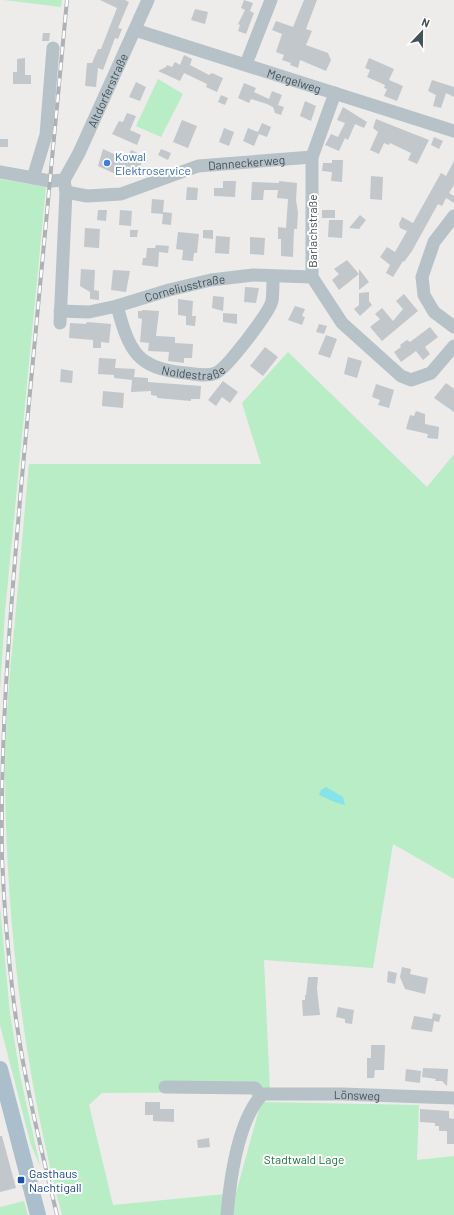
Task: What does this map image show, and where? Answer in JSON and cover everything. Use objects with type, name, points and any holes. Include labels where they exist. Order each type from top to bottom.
[{"type":"main road","points":[[0,1069],[38,1215]]},
{"type":"street","name":"Altdorferstraße","points":[[60,317],[65,186],[148,0]]},
{"type":"street","points":[[246,64],[271,0]]},
{"type":"street","name":"Mergelweg","points":[[135,30],[335,92],[454,131]]},
{"type":"street","points":[[33,178],[46,135],[53,48]]},
{"type":"street","name":"Barlachstraße","points":[[335,92],[312,157],[312,278],[342,323],[401,376],[411,380],[431,374],[454,346]]},
{"type":"street","name":"Danneckerweg","points":[[65,186],[87,196],[121,194],[198,166],[312,157]]},
{"type":"street","points":[[0,172],[57,182],[65,186]]},
{"type":"street","points":[[454,216],[434,242],[422,277],[424,295],[434,312],[454,327]]},
{"type":"street","name":"Corneliusstraße","points":[[60,317],[117,306],[197,283],[253,275],[312,278]]},
{"type":"street","name":"Noldestraße","points":[[117,306],[125,337],[131,349],[142,359],[153,366],[168,371],[210,375],[222,368],[266,314],[272,302],[273,277]]},
{"type":"street","points":[[165,1087],[255,1088],[261,1096],[243,1129],[228,1196],[227,1215]]},
{"type":"street","name":"Lönsweg","points":[[261,1096],[265,1094],[342,1094],[454,1098]]},
{"type":"green space","points":[[4,0],[62,0],[61,7]]},
{"type":"green space","points":[[158,79],[183,94],[161,137],[136,126]]},
{"type":"green space","points":[[0,179],[46,187],[5,612],[0,691]]},
{"type":"green space","name":"Stadtwald Lage","points":[[288,352],[427,487],[454,454],[454,879],[393,844],[373,968],[264,960],[270,1092],[102,1093],[89,1105],[113,1205],[236,1193],[261,1102],[419,1105],[417,1160],[454,1156],[454,1215],[62,1215],[37,1107],[28,1052],[13,942],[6,831],[5,756],[7,716],[29,464],[261,464],[242,403]]},
{"type":"green space","points":[[0,907],[10,1013],[20,1075],[40,1166],[31,1145],[0,1025]]},
{"type":"green space","points":[[24,1201],[28,1215],[0,1215],[0,1207]]},
{"type":"water","points":[[326,787],[343,797],[345,805],[319,795],[321,790]]},
{"type":"building","points":[[100,0],[125,0],[129,2],[118,28],[122,29],[118,39],[115,38],[103,70],[98,68],[96,87],[85,86],[87,63],[92,63],[98,49],[101,49],[117,8]]},
{"type":"building","points":[[244,0],[253,3],[250,11],[254,13],[246,34],[238,31],[240,25],[238,24],[245,10],[241,8]]},
{"type":"building","points":[[304,0],[317,0],[306,29],[312,31],[306,45],[328,53],[331,60],[326,71],[300,60],[298,68],[290,65],[291,63],[282,60],[284,55],[276,52],[282,34],[272,30],[276,21],[293,27]]},
{"type":"building","points":[[195,9],[208,12],[205,24],[191,20]]},
{"type":"building","points":[[43,33],[50,33],[49,41],[42,41]]},
{"type":"building","points":[[184,55],[192,59],[190,65],[209,75],[212,73],[223,78],[217,92],[206,87],[207,84],[184,73],[180,81],[158,71],[167,65],[172,67],[175,62],[180,65]]},
{"type":"building","points":[[25,58],[25,75],[31,75],[31,84],[13,84],[13,72],[17,72],[17,59]]},
{"type":"building","points":[[369,58],[394,69],[389,80],[403,86],[397,101],[384,96],[387,89],[384,88],[385,85],[367,77],[370,70],[365,68]]},
{"type":"building","points":[[432,80],[454,87],[454,97],[446,93],[441,108],[433,106],[436,95],[428,91]]},
{"type":"building","points":[[136,82],[146,87],[140,101],[129,97]]},
{"type":"building","points":[[244,83],[256,88],[254,92],[269,99],[272,91],[282,95],[278,105],[284,107],[281,115],[275,113],[273,107],[267,104],[251,99],[249,103],[238,98]]},
{"type":"building","points":[[221,95],[228,98],[225,105],[218,102]]},
{"type":"building","points":[[305,101],[316,106],[311,121],[300,116]]},
{"type":"building","points":[[343,107],[367,122],[364,128],[355,124],[348,140],[345,138],[339,151],[325,145],[331,134],[338,137],[345,123],[337,120]]},
{"type":"building","points":[[127,113],[136,116],[130,130],[141,135],[137,145],[112,134],[119,121],[123,122]]},
{"type":"building","points":[[376,119],[429,140],[417,164],[408,160],[411,153],[390,143],[389,145],[384,143],[379,154],[370,150],[378,132],[373,128]]},
{"type":"building","points":[[182,120],[197,126],[188,148],[173,142]]},
{"type":"building","points":[[262,123],[271,127],[267,137],[259,134],[254,146],[243,141],[248,128],[258,132]]},
{"type":"building","points":[[224,128],[234,132],[229,146],[219,142]]},
{"type":"building","points":[[434,137],[443,141],[439,149],[431,145]]},
{"type":"building","points":[[0,139],[8,139],[8,147],[0,147]]},
{"type":"building","points":[[103,149],[127,160],[131,150],[145,156],[138,171],[127,166],[122,177],[98,166]]},
{"type":"building","points":[[161,149],[171,153],[168,160],[158,155]]},
{"type":"building","points":[[332,160],[343,160],[342,182],[331,181],[332,172],[322,171],[323,163],[332,163]]},
{"type":"building","points":[[454,161],[454,185],[449,193],[454,196],[454,203],[446,198],[442,206],[438,204],[412,251],[404,262],[403,261],[393,277],[386,273],[390,265],[380,257],[387,247],[395,252],[407,231],[400,228],[399,224],[402,217],[413,223],[441,173],[446,176]]},
{"type":"building","points":[[371,176],[383,177],[382,200],[370,199]]},
{"type":"building","points":[[223,181],[236,181],[235,197],[214,196],[214,188],[223,188]]},
{"type":"building","points":[[279,181],[297,183],[296,200],[298,213],[297,229],[294,229],[293,257],[281,256],[281,239],[278,239],[278,227],[286,228],[288,199],[277,198],[278,190],[264,190],[263,200],[251,200],[252,182],[279,183]]},
{"type":"building","points":[[187,187],[198,188],[197,200],[186,200]]},
{"type":"building","points":[[152,199],[164,200],[163,212],[172,213],[171,225],[162,224],[163,214],[151,213]]},
{"type":"building","points":[[98,210],[107,210],[106,221],[97,220]]},
{"type":"building","points":[[120,210],[132,211],[131,226],[119,225]]},
{"type":"building","points":[[322,210],[335,210],[335,218],[322,218]]},
{"type":"building","points":[[360,215],[366,220],[359,229],[349,228]]},
{"type":"building","points":[[329,220],[343,220],[342,238],[328,237]]},
{"type":"building","points":[[85,228],[100,229],[99,248],[84,247]]},
{"type":"building","points":[[130,230],[138,230],[137,237],[130,237]]},
{"type":"building","points":[[203,230],[213,230],[213,239],[203,238]]},
{"type":"building","points":[[178,232],[199,234],[197,253],[194,253],[193,261],[182,260],[183,250],[176,249]]},
{"type":"building","points":[[216,236],[230,237],[229,254],[215,253]]},
{"type":"building","points":[[250,237],[265,238],[264,255],[250,254]]},
{"type":"building","points":[[156,245],[169,246],[168,253],[159,252],[158,267],[142,265],[143,258],[146,258],[147,248],[155,248]]},
{"type":"building","points":[[347,260],[359,274],[339,290],[332,280],[339,274],[334,269]]},
{"type":"building","points":[[81,269],[95,270],[94,290],[99,291],[99,300],[90,299],[90,292],[80,286]]},
{"type":"building","points":[[359,269],[369,282],[359,290]]},
{"type":"building","points":[[113,270],[130,271],[126,292],[111,290]]},
{"type":"building","points":[[245,287],[259,288],[256,303],[244,302]]},
{"type":"building","points":[[369,292],[369,301],[372,305],[360,316],[354,309],[359,305],[359,293]]},
{"type":"building","points":[[404,294],[418,311],[382,341],[370,327],[380,319],[375,314],[382,308],[393,321],[403,309],[396,301]]},
{"type":"building","points":[[213,296],[224,297],[223,311],[212,308]]},
{"type":"building","points":[[178,299],[193,301],[192,316],[196,316],[195,326],[186,325],[186,316],[178,315]]},
{"type":"building","points":[[295,306],[305,309],[302,316],[305,317],[302,325],[288,320]]},
{"type":"building","points":[[138,311],[159,311],[156,336],[175,337],[175,343],[193,344],[192,358],[184,358],[184,363],[168,361],[169,352],[148,351],[149,343],[140,342],[142,319],[138,318]]},
{"type":"building","points":[[223,313],[237,314],[237,324],[223,322]]},
{"type":"building","points":[[87,322],[111,324],[109,343],[101,342],[101,348],[93,348],[93,340],[69,338],[70,323],[86,324]]},
{"type":"building","points":[[319,324],[327,326],[324,334],[316,332]]},
{"type":"building","points":[[430,327],[438,337],[425,347],[430,354],[423,360],[416,351],[401,362],[394,352],[407,340],[410,342]]},
{"type":"building","points":[[326,335],[337,339],[330,358],[318,354]]},
{"type":"building","points":[[265,347],[278,357],[263,376],[250,366]]},
{"type":"building","points":[[348,357],[362,361],[357,378],[344,374]]},
{"type":"building","points":[[99,358],[116,359],[115,368],[135,369],[134,377],[148,378],[148,382],[201,386],[200,399],[191,399],[191,401],[157,398],[157,396],[151,395],[151,391],[131,392],[132,380],[114,378],[114,375],[98,374]]},
{"type":"building","points":[[61,369],[73,371],[72,383],[60,382]]},
{"type":"building","points":[[223,381],[238,392],[230,403],[222,397],[216,406],[208,400]]},
{"type":"building","points":[[446,383],[454,389],[454,412],[434,398]]},
{"type":"building","points":[[376,384],[394,390],[389,408],[378,405],[380,400],[372,397]]},
{"type":"building","points":[[103,391],[124,393],[123,408],[102,406]]},
{"type":"building","points":[[416,411],[425,414],[425,424],[439,427],[438,439],[427,438],[428,434],[406,429],[410,415],[414,416]]},
{"type":"building","points":[[402,967],[411,969],[410,974],[428,978],[425,994],[405,989],[400,977]]},
{"type":"building","points":[[388,971],[397,973],[395,984],[387,982]]},
{"type":"building","points":[[308,977],[318,977],[317,989],[320,1015],[303,1016],[302,1000],[305,1000]]},
{"type":"building","points":[[338,1007],[354,1010],[352,1024],[345,1023],[345,1019],[336,1017]]},
{"type":"building","points":[[433,1013],[441,1015],[439,1022],[434,1021],[432,1032],[411,1029],[414,1016],[432,1019]]},
{"type":"building","points":[[371,1045],[385,1045],[384,1070],[375,1070],[374,1078],[367,1078],[367,1058],[371,1058]]},
{"type":"building","points":[[423,1068],[448,1069],[447,1086],[442,1081],[435,1081],[436,1079],[422,1077]]},
{"type":"building","points":[[406,1069],[421,1071],[420,1083],[405,1081]]},
{"type":"building","points":[[145,1102],[160,1102],[160,1109],[174,1109],[174,1122],[153,1121],[153,1115],[145,1115]]},
{"type":"building","points":[[420,1109],[449,1111],[449,1118],[454,1119],[454,1144],[447,1144],[447,1131],[439,1131],[439,1126],[435,1126],[435,1123],[420,1122]]},
{"type":"building","points":[[0,1136],[2,1136],[16,1188],[0,1192]]},
{"type":"building","points":[[209,1138],[210,1147],[198,1148],[197,1140]]},
{"type":"railway","points":[[57,1215],[27,1084],[14,1004],[4,894],[2,809],[7,667],[14,572],[67,0]]},
{"type":"place","name":"Kowal Elektroservice","points":[[107,163]]},
{"type":"place","name":"Gasthaus Nachtigall","points":[[21,1180]]}]
